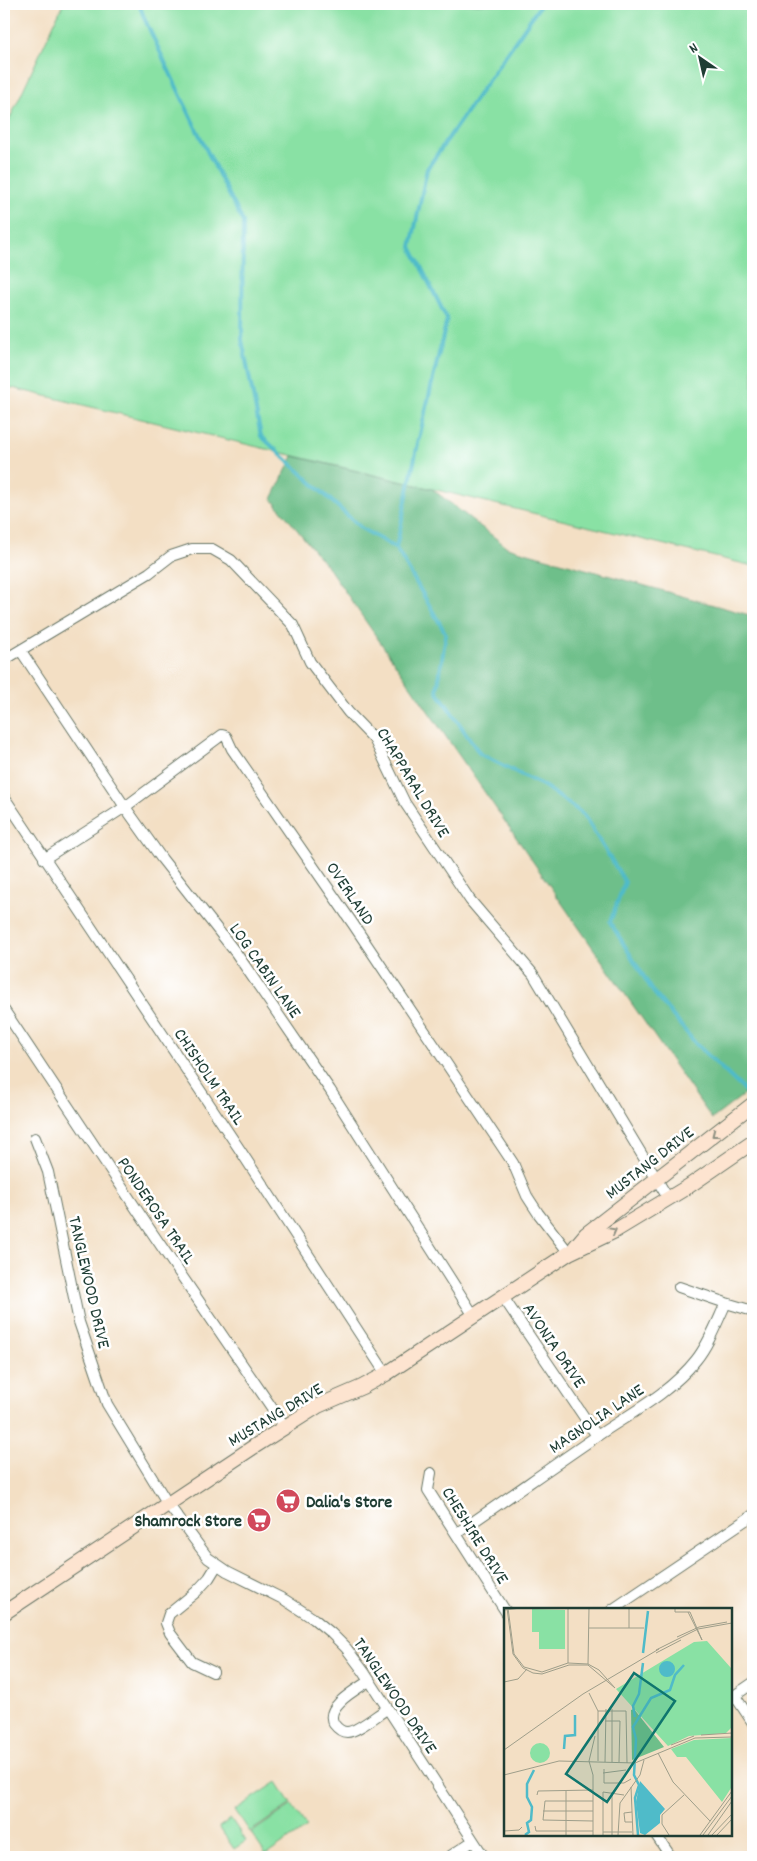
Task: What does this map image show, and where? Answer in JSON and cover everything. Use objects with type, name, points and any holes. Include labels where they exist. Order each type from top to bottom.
[{"type":"main road","name":"MUSTANG DRIVE","points":[[569,1253],[586,1234],[753,1104]]},
{"type":"main road","name":"MUSTANG DRIVE","points":[[4,1613],[318,1406],[362,1387],[386,1374],[569,1253],[613,1232],[689,1186],[753,1142]]},
{"type":"street","name":"CHAPPARAL DRIVE","points":[[4,660],[149,573],[171,556],[192,549],[212,549],[231,560],[293,625],[310,662],[348,712],[374,740],[405,803],[470,900],[533,974],[656,1181],[668,1198]]},
{"type":"street","name":"LOG CABIN LANE","points":[[21,651],[125,807],[162,859],[236,953],[324,1082],[474,1316]]},
{"type":"street","name":"OVERLAND","points":[[44,859],[125,807],[222,735],[226,736],[232,749],[353,924],[513,1163],[527,1196],[538,1213],[569,1253]]},
{"type":"street","name":"CHISHOLM TRAIL","points":[[4,797],[240,1150],[386,1374]]},
{"type":"street","name":"PONDEROSA TRAIL","points":[[4,1010],[153,1234],[285,1427]]},
{"type":"street","name":"TANGLEWOOD DRIVE","points":[[35,1138],[48,1172],[79,1322],[107,1404],[168,1504],[208,1558],[217,1565],[285,1600],[332,1632],[346,1648],[369,1681],[484,1857]]},
{"type":"street","points":[[679,1287],[753,1311]]},
{"type":"street","name":"AVONIA DRIVE","points":[[503,1297],[597,1436]]},
{"type":"street","name":"MAGNOLIA LANE","points":[[457,1533],[597,1436],[650,1402],[684,1374],[697,1359],[706,1344],[726,1303]]},
{"type":"street","name":"CHESHIRE DRIVE","points":[[432,1473],[428,1490],[504,1609]]},
{"type":"street","points":[[615,1608],[753,1515]]},
{"type":"street","points":[[213,1672],[192,1662],[170,1633],[166,1623],[169,1614],[196,1592],[209,1578],[217,1565]]},
{"type":"street","points":[[369,1681],[341,1701],[332,1711],[332,1721],[338,1729],[347,1732],[358,1728],[387,1709]]},
{"type":"street","points":[[753,1683],[733,1697],[753,1724]]},
{"type":"street","points":[[657,1836],[671,1857]]},
{"type":"street","points":[[449,1857],[473,1841]]},
{"type":"green space","points":[[63,4],[753,4],[753,566],[4,386],[4,131]]},
{"type":"green space","points":[[293,456],[432,489],[507,547],[753,616],[753,1085],[712,1119],[330,570],[272,499]]},
{"type":"green space","points":[[277,1782],[291,1804],[250,1832],[235,1810]]},
{"type":"green space","points":[[292,1805],[307,1827],[266,1855],[251,1833]]},
{"type":"green space","points":[[231,1819],[246,1841],[234,1849],[219,1827]]},
{"type":"waterway","points":[[139,4],[205,147],[243,222],[242,340],[261,436],[361,528],[396,548]]},
{"type":"waterway","points":[[541,4],[427,169],[411,247],[447,319],[396,548],[446,634],[437,691],[480,754],[544,786],[583,814],[625,882],[610,922],[654,993],[696,1044],[743,1089],[751,1101]]},
{"type":"place","name":"Dalia's Store","points":[[288,1501]]},
{"type":"place","name":"Shamrock Store","points":[[259,1520]]}]
